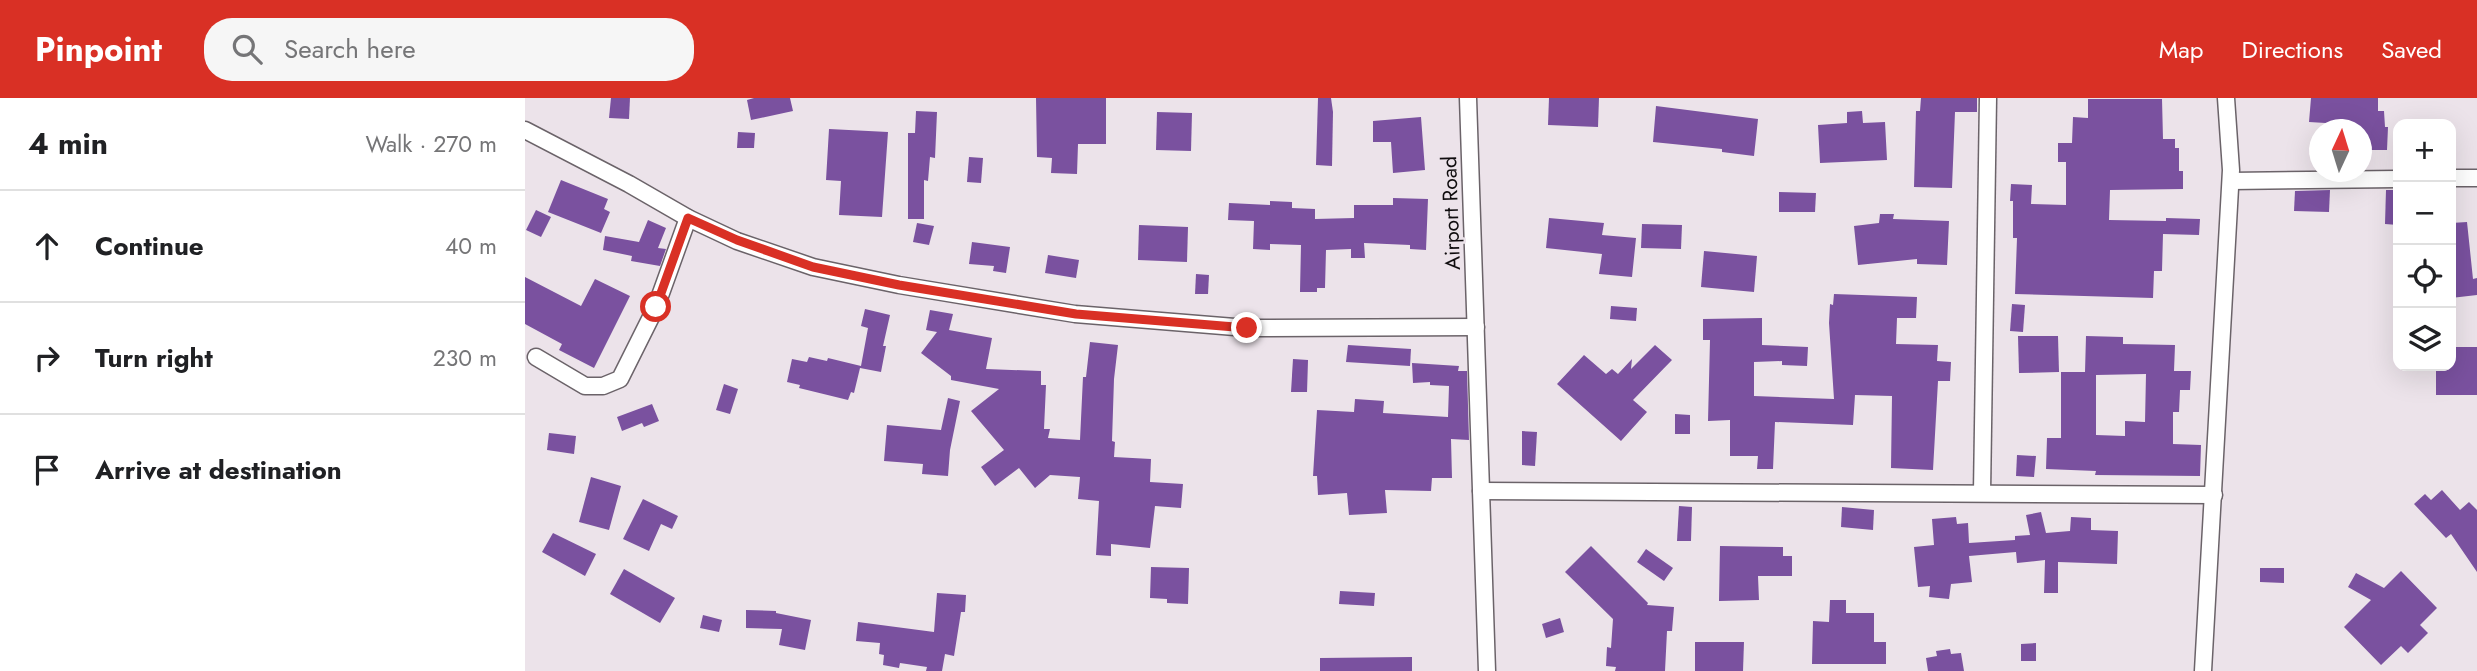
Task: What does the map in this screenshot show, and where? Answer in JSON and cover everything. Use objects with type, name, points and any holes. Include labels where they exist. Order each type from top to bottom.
[{"type":"street","name":"Airport Road","points":[[1468,98],[1487,671]]},
{"type":"street","points":[[1982,493],[1988,98]]},
{"type":"street","points":[[2203,671],[2231,181],[2226,98]]},
{"type":"street","points":[[525,130],[688,218],[737,240],[813,267],[899,285],[1076,314],[1247,328],[1476,327]]},
{"type":"street","points":[[2456,178],[2477,178]]},
{"type":"street","points":[[2231,181],[2393,179]]},
{"type":"street","points":[[536,357],[585,386],[603,386],[619,379],[656,307],[688,218]]},
{"type":"street","points":[[1481,491],[2214,495]]},
{"type":"building","points":[[611,98],[630,98],[629,119],[609,118]]},
{"type":"building","points":[[790,98],[793,111],[751,120],[747,100]]},
{"type":"building","points":[[1036,98],[1106,98],[1106,144],[1078,144],[1077,174],[1051,173],[1052,158],[1037,157]]},
{"type":"building","points":[[1318,98],[1331,98],[1332,166],[1316,165]]},
{"type":"building","points":[[1549,98],[1599,98],[1598,127],[1548,125]]},
{"type":"building","points":[[1921,98],[1977,98],[1977,112],[1955,112],[1952,188],[1914,187],[1916,111],[1920,111]]},
{"type":"building","points":[[2311,98],[2378,98],[2378,111],[2384,111],[2385,127],[2388,127],[2387,150],[2372,150],[2372,119],[2309,119]]},
{"type":"building","points":[[2088,99],[2162,99],[2163,139],[2175,139],[2175,148],[2179,148],[2179,171],[2183,171],[2183,189],[2110,190],[2109,220],[2200,219],[2199,235],[2163,234],[2162,271],[2154,271],[2153,298],[2015,294],[2017,238],[2013,238],[2011,184],[2032,185],[2031,204],[2066,205],[2066,162],[2058,162],[2058,143],[2072,143],[2073,117],[2088,118]]},
{"type":"building","points":[[1656,106],[1758,119],[1754,156],[1722,152],[1722,149],[1653,142]]},
{"type":"building","points":[[916,111],[937,112],[935,158],[930,157],[928,181],[924,180],[924,219],[908,219],[908,133],[915,133]]},
{"type":"building","points":[[1862,111],[1863,123],[1885,122],[1887,160],[1820,163],[1818,125],[1847,123],[1847,112]]},
{"type":"building","points":[[1157,112],[1192,113],[1191,151],[1156,150]]},
{"type":"building","points":[[1421,117],[1425,170],[1393,173],[1391,142],[1373,142],[1373,121]]},
{"type":"building","points":[[829,129],[888,132],[882,217],[839,215],[841,181],[826,180]]},
{"type":"building","points":[[738,132],[755,133],[754,148],[737,148]]},
{"type":"building","points":[[969,157],[983,158],[981,183],[967,182]]},
{"type":"building","points":[[561,180],[608,199],[604,209],[610,212],[601,233],[548,212]]},
{"type":"building","points":[[2330,190],[2329,212],[2294,211],[2295,191]]},
{"type":"building","points":[[2386,190],[2393,190],[2393,225],[2385,224]]},
{"type":"building","points":[[1779,192],[1816,193],[1815,212],[1779,212]]},
{"type":"building","points":[[1393,198],[1428,199],[1426,250],[1410,249],[1410,245],[1364,243],[1365,258],[1351,258],[1351,249],[1326,250],[1325,288],[1317,288],[1317,292],[1300,292],[1301,245],[1270,244],[1270,250],[1253,249],[1254,221],[1228,220],[1229,203],[1270,205],[1270,201],[1292,202],[1292,208],[1315,209],[1315,219],[1354,218],[1354,205],[1393,205]]},
{"type":"building","points":[[536,210],[551,217],[541,237],[526,230]]},
{"type":"building","points":[[1880,214],[1894,214],[1893,219],[1949,221],[1947,265],[1917,264],[1917,259],[1858,265],[1854,226],[1879,223]]},
{"type":"building","points":[[1549,218],[1604,223],[1602,235],[1636,238],[1632,277],[1599,274],[1602,254],[1546,248]]},
{"type":"building","points":[[648,220],[666,228],[658,248],[666,249],[660,266],[631,261],[632,256],[603,250],[605,236],[639,242]]},
{"type":"building","points":[[2467,222],[2473,279],[2477,278],[2477,295],[2456,297],[2456,223]]},
{"type":"building","points":[[917,223],[934,226],[929,245],[913,242]]},
{"type":"building","points":[[1642,224],[1682,225],[1681,249],[1641,248]]},
{"type":"building","points":[[1139,225],[1188,227],[1187,262],[1138,260]]},
{"type":"building","points":[[972,242],[1010,247],[1006,273],[993,271],[994,266],[969,264]]},
{"type":"building","points":[[1704,251],[1757,256],[1754,292],[1701,287]]},
{"type":"building","points":[[1048,255],[1079,260],[1076,278],[1045,273]]},
{"type":"building","points":[[1196,274],[1209,275],[1208,294],[1195,294]]},
{"type":"building","points":[[525,277],[581,306],[595,279],[630,296],[594,368],[559,350],[562,344],[525,324]]},
{"type":"building","points":[[1834,294],[1917,297],[1916,318],[1897,318],[1896,344],[1938,345],[1937,361],[1951,362],[1950,381],[1938,381],[1933,470],[1891,468],[1892,396],[1855,395],[1853,425],[1775,422],[1773,469],[1757,469],[1758,456],[1730,456],[1730,420],[1708,421],[1710,340],[1703,340],[1703,319],[1762,318],[1762,345],[1808,347],[1807,366],[1782,365],[1782,361],[1754,362],[1754,396],[1834,399],[1829,323],[1830,304],[1833,305]]},
{"type":"building","points":[[2012,304],[2025,305],[2023,332],[2010,331]]},
{"type":"building","points":[[1611,306],[1637,308],[1636,321],[1610,319]]},
{"type":"building","points":[[865,309],[890,315],[881,372],[860,368],[854,393],[851,392],[848,400],[799,388],[800,385],[787,382],[792,359],[807,362],[809,357],[827,361],[828,358],[861,366],[868,328],[861,326]]},
{"type":"building","points":[[930,310],[953,314],[949,330],[992,338],[986,369],[1041,371],[1041,385],[1046,385],[1044,429],[1050,429],[1048,438],[1080,440],[1083,377],[1086,377],[1090,342],[1118,345],[1114,379],[1114,457],[1151,459],[1150,482],[1183,484],[1181,508],[1155,506],[1150,548],[1111,544],[1111,556],[1096,555],[1099,501],[1078,499],[1080,477],[1050,475],[1035,488],[1019,468],[995,486],[981,467],[1004,450],[971,411],[999,389],[951,380],[951,376],[921,353],[937,332],[926,330]]},
{"type":"building","points":[[2018,336],[2058,336],[2059,372],[2019,373]]},
{"type":"building","points":[[2086,336],[2123,337],[2123,344],[2175,345],[2174,371],[2191,371],[2190,390],[2180,390],[2179,412],[2173,412],[2173,444],[2201,445],[2200,476],[2095,475],[2096,471],[2046,469],[2047,438],[2061,438],[2061,372],[2085,372]],"holes":[[[2146,374],[2145,422],[2125,421],[2125,436],[2096,435],[2096,375]]]},
{"type":"building","points":[[1348,345],[1411,349],[1410,366],[1346,362]]},
{"type":"building","points":[[1655,345],[1672,360],[1633,400],[1647,412],[1621,441],[1557,384],[1584,355],[1606,374],[1612,369],[1618,374],[1632,359],[1631,369]]},
{"type":"building","points":[[2456,347],[2477,347],[2477,395],[2436,395],[2436,371],[2456,371]]},
{"type":"building","points":[[1293,359],[1308,360],[1307,392],[1291,392]]},
{"type":"building","points":[[1412,363],[1459,366],[1458,371],[1467,371],[1469,440],[1451,439],[1452,478],[1432,478],[1431,491],[1385,490],[1387,513],[1349,515],[1347,493],[1318,495],[1317,476],[1313,476],[1317,410],[1354,412],[1355,399],[1384,401],[1383,413],[1448,417],[1449,386],[1430,385],[1430,382],[1413,383]]},
{"type":"building","points":[[724,384],[738,389],[730,414],[716,410]]},
{"type":"building","points":[[948,398],[960,401],[950,450],[948,476],[922,474],[923,464],[884,461],[887,425],[941,430]]},
{"type":"building","points":[[652,404],[659,421],[644,427],[642,423],[622,431],[617,417]]},
{"type":"building","points":[[1675,414],[1690,415],[1690,434],[1675,434]]},
{"type":"building","points":[[1522,431],[1537,432],[1535,466],[1522,465]]},
{"type":"building","points":[[549,433],[576,436],[574,454],[547,450]]},
{"type":"building","points":[[2017,455],[2036,456],[2034,477],[2016,476]]},
{"type":"building","points":[[591,477],[621,486],[609,530],[579,522]]},
{"type":"building","points":[[2442,490],[2460,510],[2469,502],[2477,510],[2477,572],[2451,534],[2446,538],[2414,504],[2425,494],[2431,500]]},
{"type":"building","points":[[643,499],[678,516],[672,529],[661,524],[649,551],[623,539]]},
{"type":"building","points":[[1679,506],[1692,507],[1691,541],[1677,541]]},
{"type":"building","points":[[1842,507],[1874,510],[1873,530],[1841,527]]},
{"type":"building","points":[[2041,512],[2046,533],[2070,531],[2071,517],[2091,518],[2091,530],[2118,531],[2117,564],[2058,562],[2058,593],[2044,593],[2045,560],[2017,563],[2016,552],[1969,556],[1972,582],[1951,584],[1949,599],[1929,597],[1930,586],[1918,587],[1914,547],[1934,545],[1932,519],[1956,517],[1957,524],[1968,523],[1969,543],[2015,540],[2015,536],[2030,535],[2026,515]]},
{"type":"building","points":[[553,533],[596,554],[585,576],[542,552]]},
{"type":"building","points":[[1591,546],[1648,603],[1647,605],[1674,607],[1672,631],[1667,631],[1665,671],[1615,671],[1616,667],[1606,666],[1607,647],[1611,648],[1613,619],[1565,572]]},
{"type":"building","points":[[1720,546],[1783,547],[1783,556],[1792,556],[1792,576],[1758,576],[1759,600],[1719,601]]},
{"type":"building","points":[[1646,549],[1673,568],[1664,581],[1637,562]]},
{"type":"building","points":[[1151,567],[1189,568],[1188,604],[1167,603],[1167,599],[1150,598]]},
{"type":"building","points":[[2260,568],[2284,568],[2284,583],[2260,582]]},
{"type":"building","points":[[624,569],[675,598],[660,623],[610,594]]},
{"type":"building","points":[[2401,571],[2437,608],[2420,625],[2428,633],[2408,653],[2401,646],[2381,665],[2344,627],[2371,600],[2348,587],[2356,573],[2384,588]]},
{"type":"building","points":[[1340,591],[1375,593],[1374,606],[1339,604]]},
{"type":"building","points":[[937,593],[966,595],[965,612],[961,612],[954,656],[945,654],[942,671],[926,671],[927,667],[900,663],[899,668],[883,665],[884,655],[879,654],[880,643],[856,641],[858,622],[934,632]]},
{"type":"building","points":[[1830,600],[1846,600],[1846,613],[1874,613],[1874,642],[1886,642],[1886,664],[1812,664],[1813,621],[1829,622]]},
{"type":"building","points":[[746,610],[776,611],[811,620],[805,650],[779,645],[782,629],[746,628]]},
{"type":"building","points":[[703,615],[722,620],[719,632],[700,628]]},
{"type":"building","points":[[1560,618],[1564,632],[1546,638],[1542,624]]},
{"type":"building","points":[[1695,642],[1744,642],[1743,671],[1695,671]]},
{"type":"building","points":[[2036,643],[2036,661],[2021,661],[2021,644]]},
{"type":"building","points":[[1950,649],[1951,654],[1961,653],[1964,671],[1928,671],[1926,658],[1937,656],[1936,651]]},
{"type":"building","points":[[1412,657],[1412,671],[1320,671],[1320,658]]},
{"type":"route","points":[[656,307],[688,218],[737,240],[813,267],[899,285],[1076,314],[1247,328]]}]
